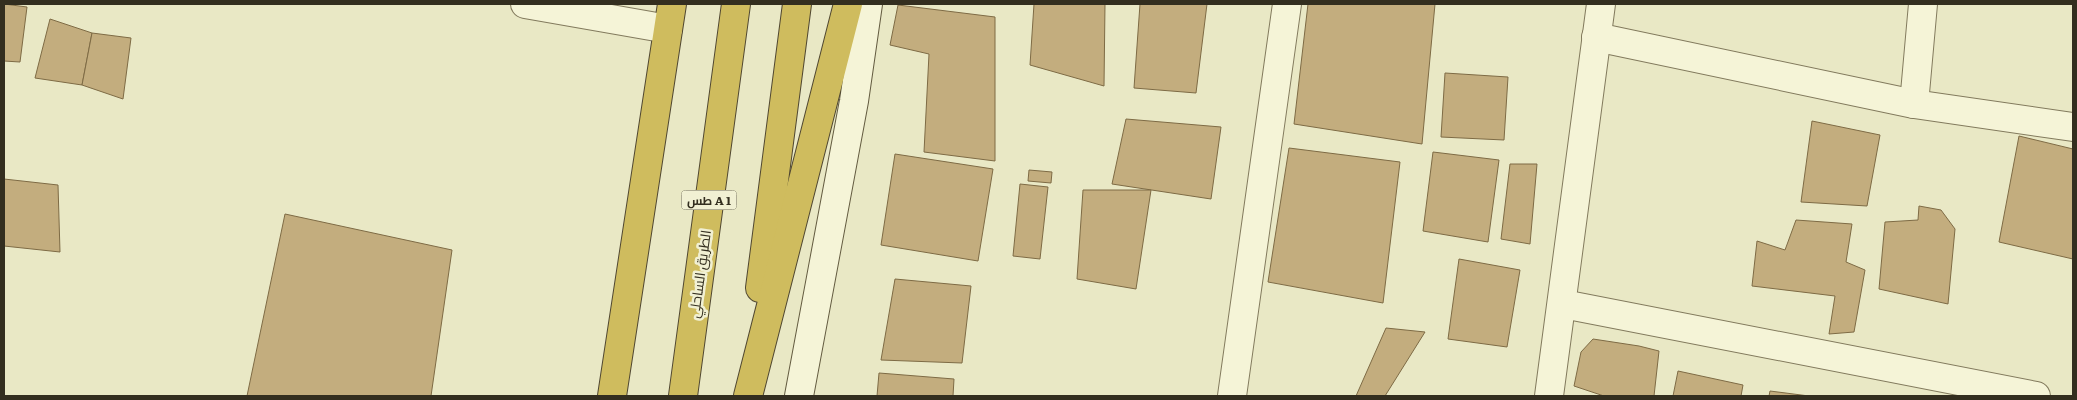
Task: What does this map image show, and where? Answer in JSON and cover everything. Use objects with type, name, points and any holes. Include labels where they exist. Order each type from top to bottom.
[{"type":"highway","name":"الطريق الساحلي","points":[[683,396],[736,4]]},
{"type":"highway","points":[[747,396],[797,4]]},
{"type":"highway","points":[[747,396],[848,4]]},
{"type":"highway","points":[[612,396],[670,17]]},
{"type":"street","points":[[525,4],[670,17]]},
{"type":"street","points":[[799,396],[854,101],[868,4]]},
{"type":"street","points":[[1232,396],[1287,4]]},
{"type":"street","points":[[1549,396],[1563,304],[1596,37],[1602,4]]},
{"type":"street","points":[[1914,104],[1924,4]]},
{"type":"street","points":[[1596,37],[1914,104],[2073,127]]},
{"type":"street","points":[[1563,304],[2036,396]]},
{"type":"building","points":[[4,4],[27,7],[20,62],[4,61]]},
{"type":"building","points":[[1034,4],[1105,4],[1104,86],[1030,65]]},
{"type":"building","points":[[1140,4],[1207,4],[1196,93],[1134,88]]},
{"type":"building","points":[[1308,4],[1435,4],[1422,144],[1294,124]]},
{"type":"building","points":[[898,5],[995,17],[995,161],[924,152],[929,54],[890,45]]},
{"type":"building","points":[[50,19],[92,33],[82,85],[35,78]]},
{"type":"building","points":[[92,33],[131,38],[123,99],[82,85]]},
{"type":"building","points":[[1445,73],[1508,77],[1504,140],[1441,137]]},
{"type":"building","points":[[1126,119],[1221,127],[1211,199],[1112,184]]},
{"type":"building","points":[[1812,121],[1880,135],[1867,206],[1801,202]]},
{"type":"building","points":[[2019,136],[2073,149],[2073,259],[1999,242]]},
{"type":"building","points":[[1289,148],[1400,162],[1383,303],[1268,282]]},
{"type":"building","points":[[1433,152],[1499,160],[1488,242],[1423,231]]},
{"type":"building","points":[[895,154],[993,169],[978,261],[881,245]]},
{"type":"building","points":[[1510,164],[1537,164],[1530,244],[1501,239]]},
{"type":"building","points":[[1029,170],[1052,172],[1051,183],[1028,181]]},
{"type":"building","points":[[4,179],[58,185],[60,252],[4,246]]},
{"type":"building","points":[[1020,184],[1048,187],[1040,259],[1013,256]]},
{"type":"building","points":[[1083,190],[1151,190],[1136,289],[1077,279]]},
{"type":"building","points":[[1919,206],[1941,210],[1955,229],[1948,304],[1879,289],[1885,222],[1918,220]]},
{"type":"building","points":[[285,214],[452,250],[431,396],[247,396]]},
{"type":"building","points":[[1796,220],[1852,224],[1846,262],[1865,270],[1854,332],[1829,334],[1835,296],[1752,286],[1757,241],[1785,250]]},
{"type":"building","points":[[1459,259],[1520,270],[1507,347],[1448,339]]},
{"type":"building","points":[[895,279],[971,286],[962,363],[881,360]]},
{"type":"building","points":[[1386,328],[1425,332],[1385,396],[1356,396]]},
{"type":"building","points":[[1593,339],[1659,351],[1654,396],[1604,396],[1574,386],[1581,352]]},
{"type":"building","points":[[1678,371],[1743,385],[1741,396],[1673,396]]},
{"type":"building","points":[[879,373],[954,379],[953,396],[877,396]]},
{"type":"building","points":[[1770,391],[1809,396],[1769,396]]}]
